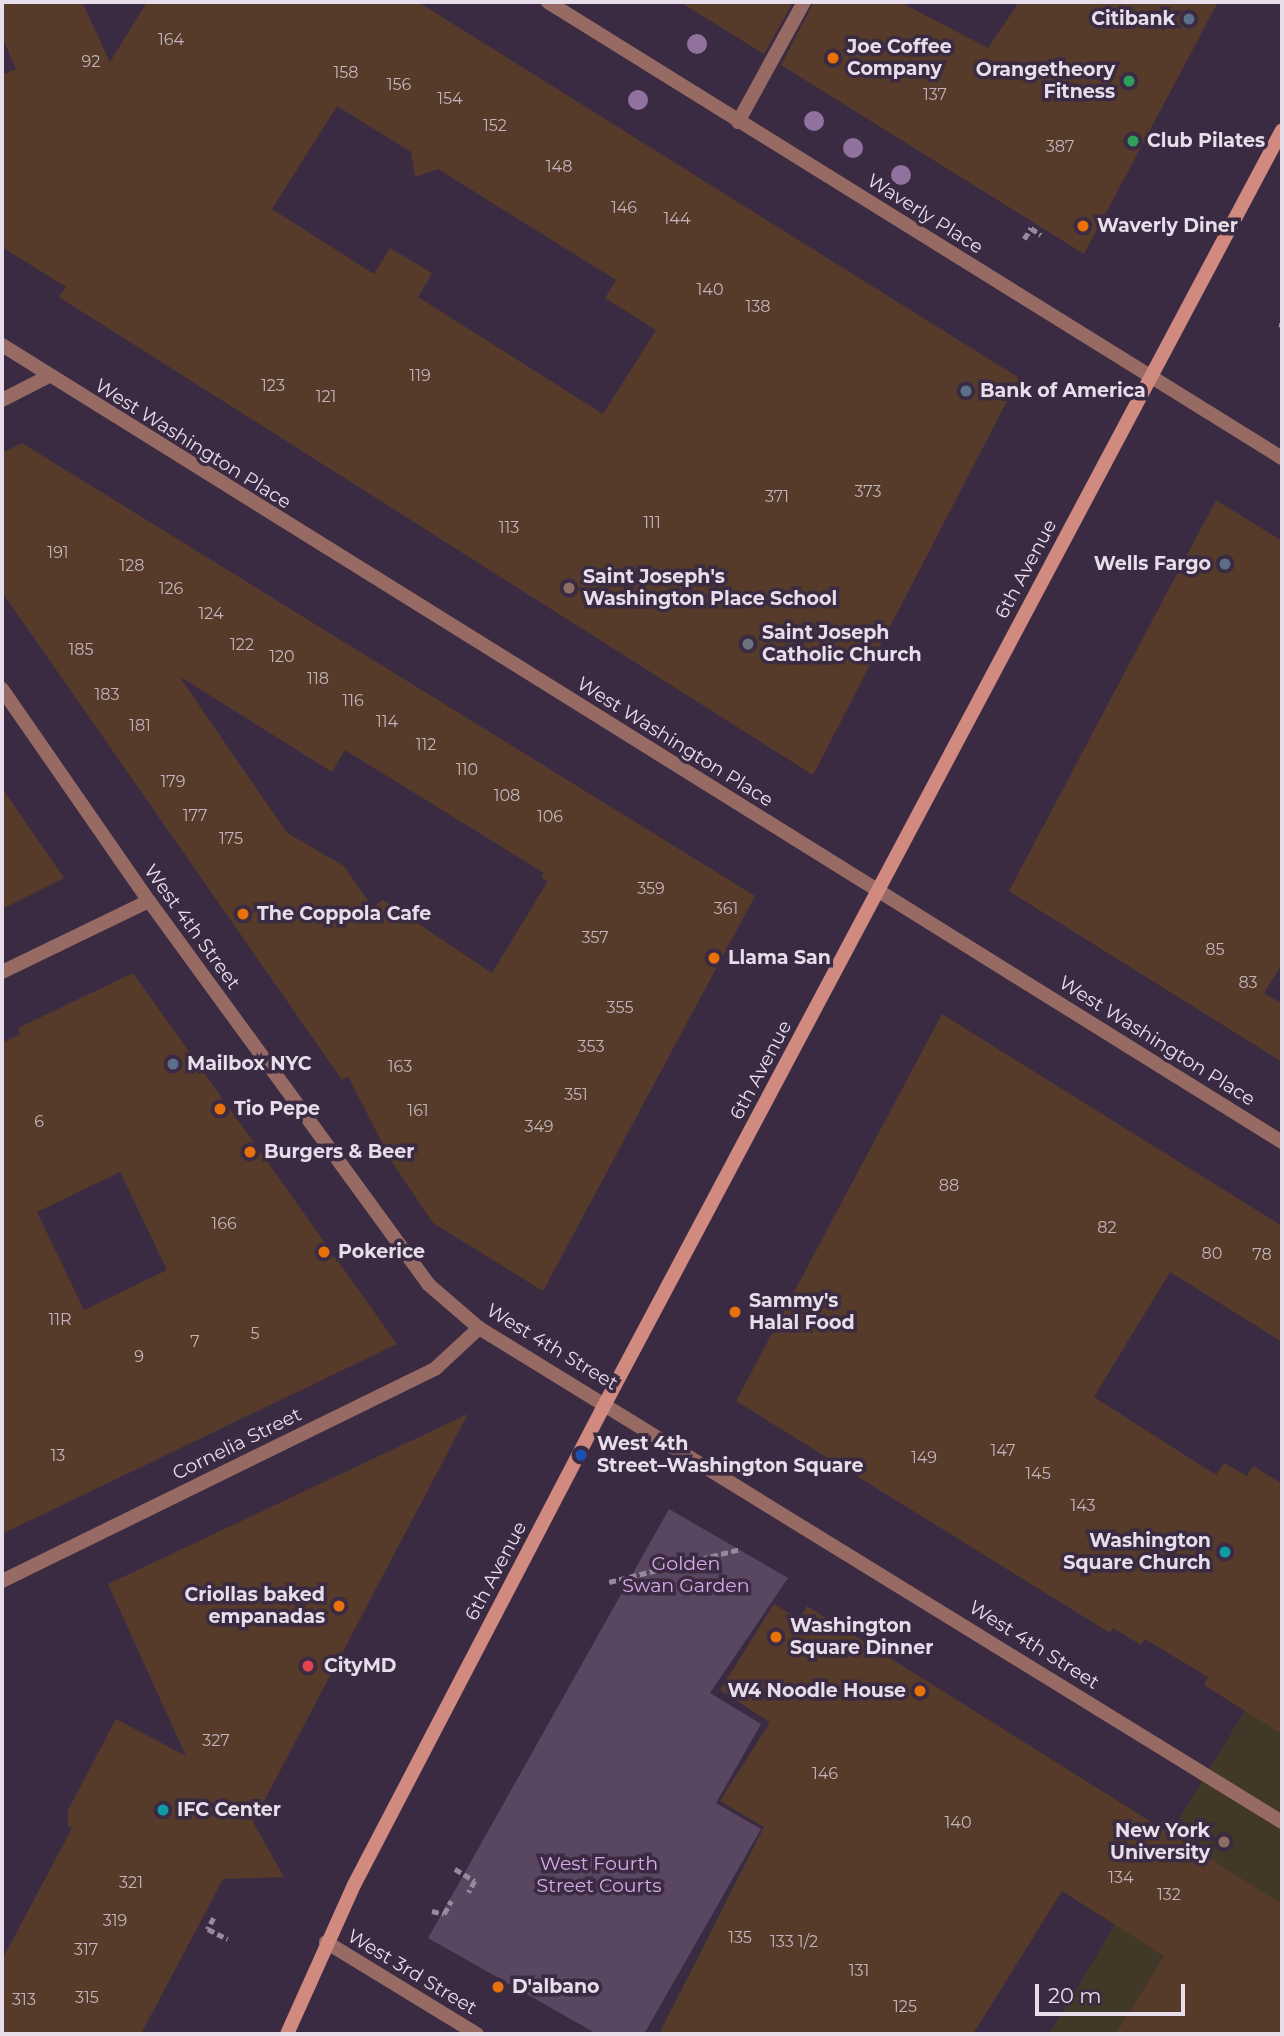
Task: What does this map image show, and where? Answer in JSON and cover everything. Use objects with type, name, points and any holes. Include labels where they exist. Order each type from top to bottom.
[{"type":"main road","name":"6th Avenue","points":[[287,2034],[326,1942],[606,1402],[1282,130]]},
{"type":"street","name":"Waverly Place","points":[[548,2],[1282,458]]},
{"type":"street","points":[[738,122],[804,2]]},
{"type":"street","name":"West Washington Place","points":[[2,345],[47,377],[1282,1142]]},
{"type":"street","points":[[2,400],[47,377]]},
{"type":"street","name":"West 4th Street","points":[[2,689],[149,901],[428,1284],[479,1328],[606,1402],[1282,1822]]},
{"type":"street","points":[[2,972],[149,901]]},
{"type":"street","name":"Cornelia Street","points":[[2,1581],[436,1367],[479,1328]]},
{"type":"street","name":"West 3rd Street","points":[[326,1942],[477,2034]]},
{"type":"path","points":[[1024,239],[1031,228],[1041,234]]},
{"type":"path","points":[[609,1582],[740,1549]]},
{"type":"path","points":[[455,1869],[475,1881],[469,1892]]},
{"type":"path","points":[[432,1911],[444,1914],[451,1901]]},
{"type":"path","points":[[214,1918],[208,1929],[228,1939]]},
{"type":"shaded area","name":"New York University","points":[[1282,1649],[1282,2034],[1049,2034]]},
{"type":"green space","name":"West Fourth Street Courts","points":[[669,1509],[788,1578],[710,1693],[761,1724],[716,1803],[761,1829],[644,2034],[597,2034],[428,1938]]},
{"type":"building","points":[[2,2],[82,2],[110,62],[147,2],[418,2],[1019,378],[813,775],[59,297],[66,287],[2,247],[2,75],[16,69],[2,37]],"holes":[[[337,106],[411,152],[415,177],[438,169],[616,280],[605,298],[656,330],[603,414],[418,297],[432,273],[390,248],[374,274],[272,209]]]},
{"type":"building","points":[[680,2],[793,2],[764,54]]},
{"type":"building","points":[[814,2],[900,2],[988,48],[1019,2],[1218,2],[1084,254],[781,65]]},
{"type":"building","points":[[22,443],[755,896],[543,1291],[433,1223],[392,1162],[348,1076],[342,1080],[2,592],[2,453]],"holes":[[[179,676],[332,772],[345,750],[544,873],[541,877],[548,881],[492,973],[383,900],[372,907],[344,866],[287,833]]]},
{"type":"building","points":[[1216,500],[1282,541],[1282,964],[1264,993],[1282,1004],[1282,1062],[1009,891]]},
{"type":"building","points":[[2,788],[64,878],[2,909]]},
{"type":"building","points":[[133,973],[397,1344],[2,1534],[2,1043],[21,1034],[18,1028]],"holes":[[[120,1172],[167,1270],[84,1310],[37,1212]]]},
{"type":"building","points":[[942,1014],[1282,1226],[1282,1342],[1170,1272],[1094,1397],[1216,1475],[1224,1463],[1247,1476],[1253,1466],[1282,1484],[1282,1734],[1204,1685],[1208,1677],[1145,1639],[1141,1645],[1113,1628],[1110,1633],[736,1401]]},
{"type":"building","points":[[468,1414],[253,1822],[284,1877],[223,1879],[141,2034],[2,2034],[2,1960],[72,1828],[68,1826],[68,1810],[116,1719],[186,1756],[108,1584]]},
{"type":"building","points":[[774,1604],[799,1619],[807,1606],[1282,1904],[1282,2034],[1116,2034],[1164,1956],[1062,1891],[973,2034],[659,2034],[764,1827],[720,1801],[770,1722],[720,1690]]},
{"type":"place","name":"Citibank","points":[[1189,19]]},
{"type":"place","name":"Joe Coffee Company","points":[[833,58]]},
{"type":"place","name":"Orangetheory Fitness","points":[[1129,81]]},
{"type":"place","name":"Club Pilates","points":[[1133,141]]},
{"type":"place","name":"Waverly Diner","points":[[1083,226]]},
{"type":"place","name":"Bank of America","points":[[966,391]]},
{"type":"place","name":"Wells Fargo","points":[[1225,564]]},
{"type":"place","name":"Saint Joseph's Washington Place School","points":[[569,588]]},
{"type":"place","name":"Saint Joseph Catholic Church","points":[[748,644]]},
{"type":"place","name":"The Coppola Cafe","points":[[243,914]]},
{"type":"place","name":"Llama San","points":[[714,958]]},
{"type":"place","name":"Mailbox NYC","points":[[173,1064]]},
{"type":"place","name":"Tio Pepe","points":[[220,1109]]},
{"type":"place","name":"Burgers & Beer","points":[[250,1152]]},
{"type":"place","name":"Pokerice","points":[[324,1252]]},
{"type":"place","name":"Sammy's Halal Food","points":[[735,1312]]},
{"type":"place","name":"West 4th Street–Washington Square","points":[[581,1455]]},
{"type":"place","name":"Washington Square Church","points":[[1225,1552]]},
{"type":"place","name":"Criollas baked empanadas","points":[[339,1606]]},
{"type":"place","name":"Washington Square Dinner","points":[[776,1637]]},
{"type":"place","name":"CityMD","points":[[308,1666]]},
{"type":"place","name":"W4 Noodle House","points":[[920,1691]]},
{"type":"place","name":"IFC Center","points":[[163,1810]]},
{"type":"place","name":"New York University","points":[[1224,1842]]},
{"type":"place","name":"D'albano","points":[[498,1987]]},
{"type":"park label","name":"Golden Swan Garden","points":[[686,1575]]}]
